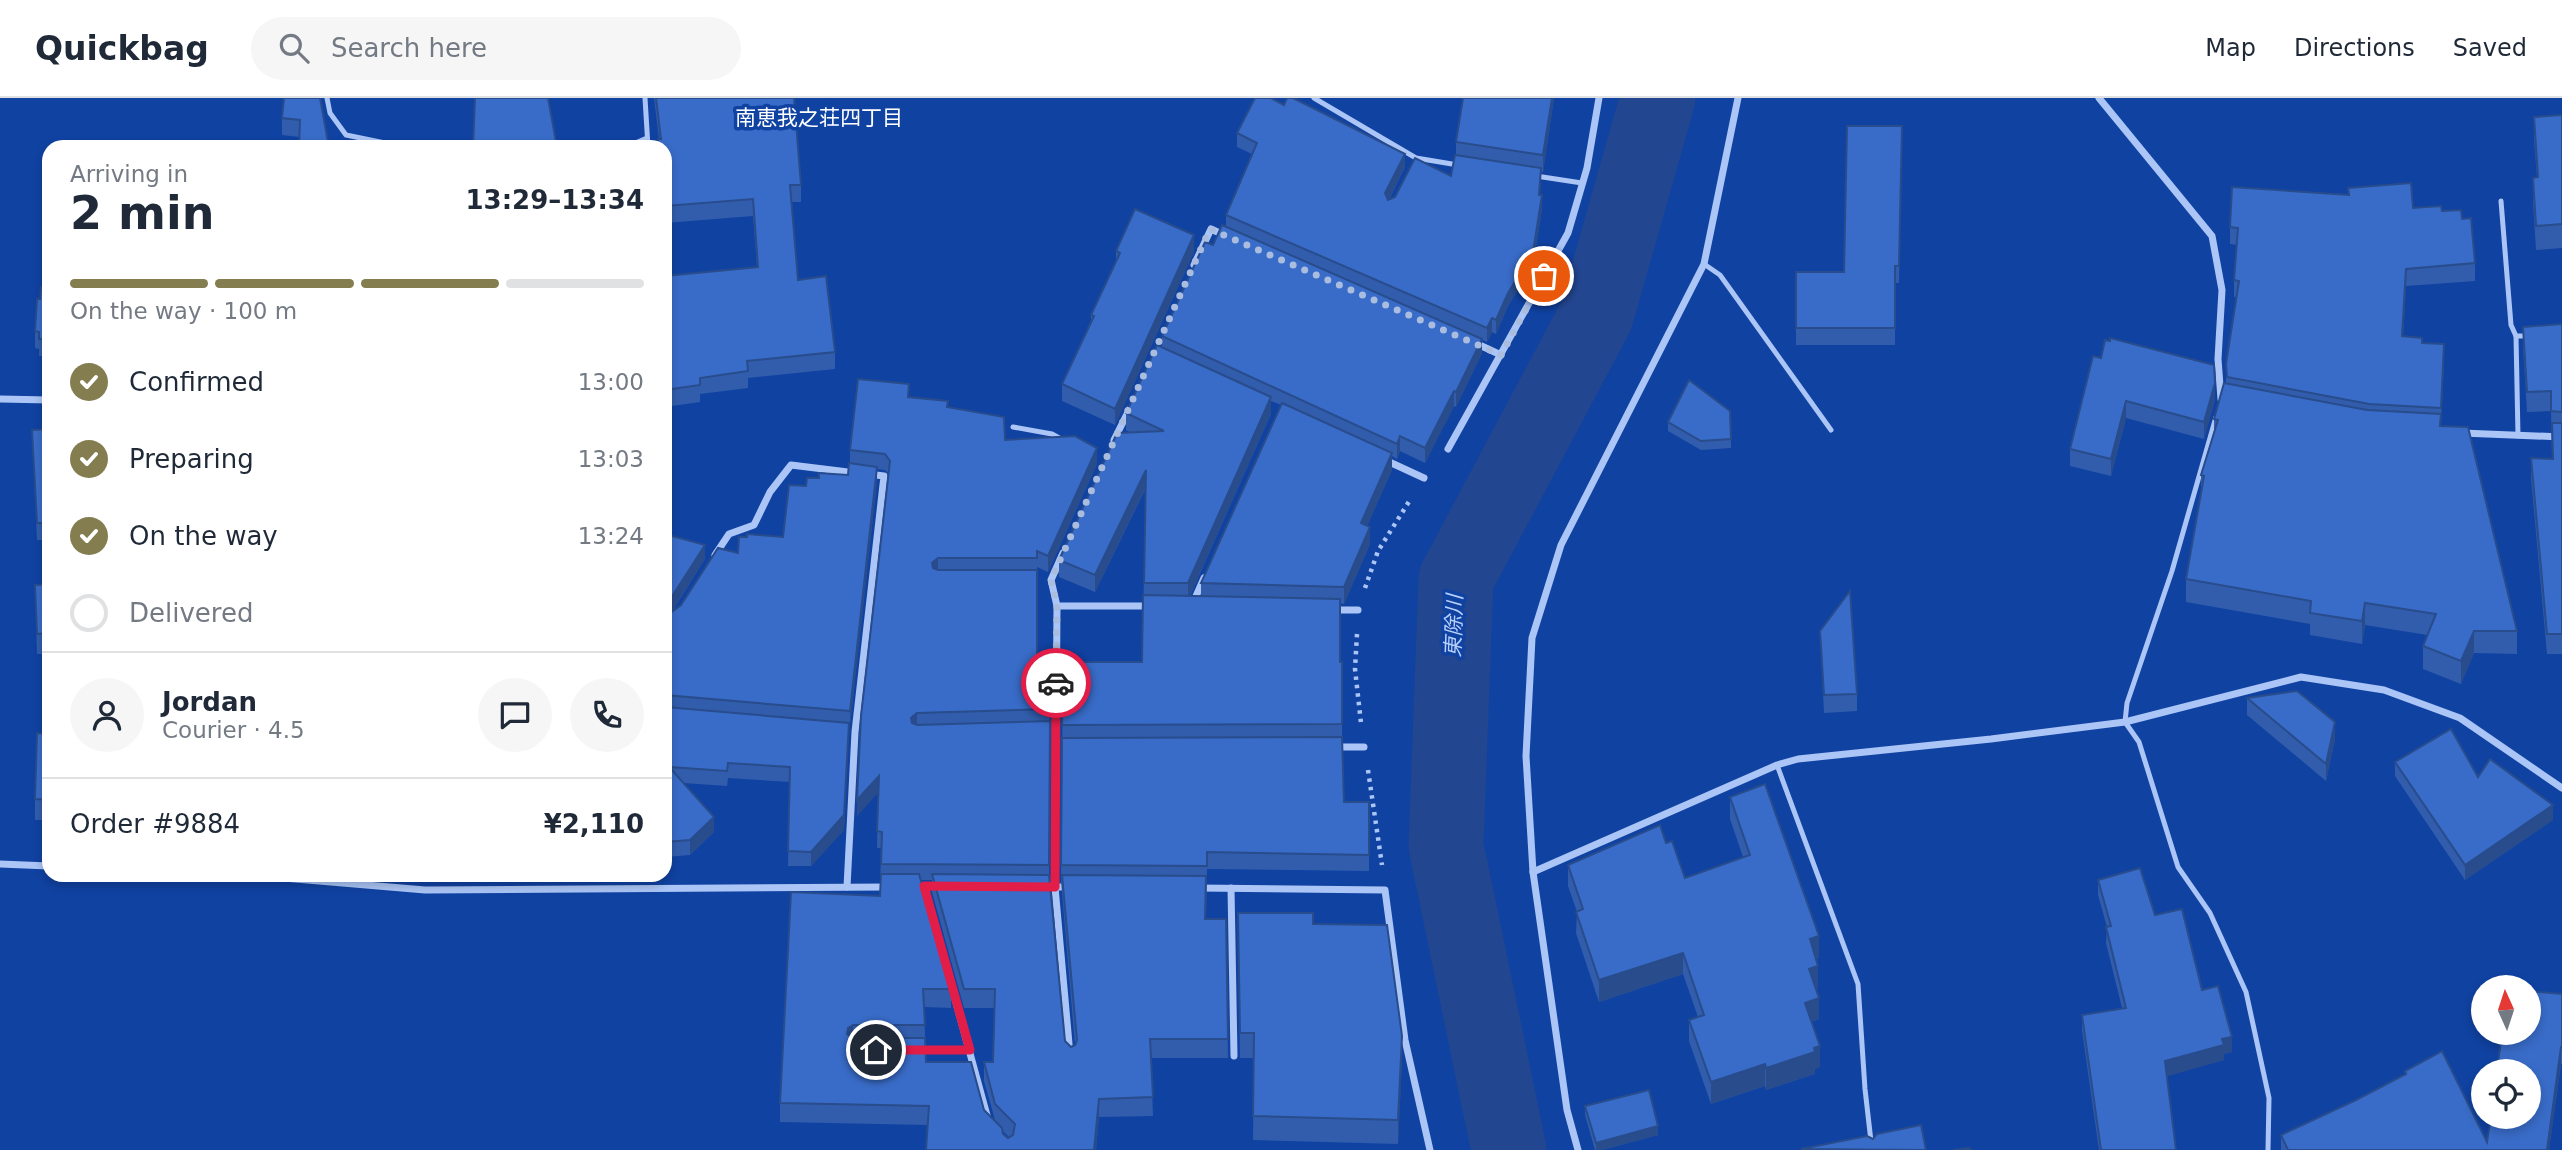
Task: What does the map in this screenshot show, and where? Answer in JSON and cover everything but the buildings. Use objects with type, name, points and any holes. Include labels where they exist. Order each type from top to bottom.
[{"type":"street","points":[[1448,449],[1568,233],[1587,168],[1599,98]]},
{"type":"street","points":[[1578,1150],[1567,1110],[1534,872],[1526,756],[1532,638],[1562,545],[1704,264],[1738,98]]},
{"type":"street","points":[[2099,98],[2212,236],[2222,290],[2218,359],[2221,399],[2235,401]]},
{"type":"street","points":[[1188,279],[1210,229],[1236,240]]},
{"type":"street","points":[[1464,338],[1501,355]]},
{"type":"street","points":[[0,399],[42,400]]},
{"type":"street","points":[[1110,450],[1132,402]]},
{"type":"street","points":[[2454,433],[2562,437]]},
{"type":"street","points":[[1376,456],[1424,478]]},
{"type":"street","points":[[709,565],[729,534],[754,525],[770,492],[791,465],[884,476],[855,732],[847,887]]},
{"type":"street","points":[[1067,545],[1051,580],[1057,606],[1055,887],[1071,1059]]},
{"type":"street","points":[[1192,606],[1208,569]]},
{"type":"street","points":[[1038,580],[1051,580]]},
{"type":"street","points":[[1057,606],[1165,606]]},
{"type":"street","points":[[1179,606],[1206,606]]},
{"type":"street","points":[[1316,609],[1358,610]]},
{"type":"street","points":[[1534,872],[1777,765],[1798,759],[1991,740],[2125,722],[2301,677],[2384,690],[2460,718],[2562,788]]},
{"type":"street","points":[[841,731],[855,732]]},
{"type":"street","points":[[1041,732],[1055,731]]},
{"type":"street","points":[[1322,747],[1364,747]]},
{"type":"street","points":[[1057,748],[1071,748]]},
{"type":"street","points":[[0,864],[42,866]]},
{"type":"street","points":[[334,882],[425,890],[951,887]]},
{"type":"street","points":[[924,886],[990,1126]]},
{"type":"street","points":[[1029,887],[1082,887]]},
{"type":"street","points":[[1190,888],[1385,890],[1405,1040],[1430,1150]]},
{"type":"street","points":[[1231,888],[1234,1056]]},
{"type":"street","points":[[905,1050],[970,1050]]},
{"type":"lane","points":[[327,98],[330,113],[346,135],[366,140]]},
{"type":"lane","points":[[642,140],[647,138],[645,98]]},
{"type":"lane","points":[[1314,98],[1416,158],[1471,167]]},
{"type":"lane","points":[[1411,168],[1416,158]]},
{"type":"lane","points":[[1527,175],[1582,183]]},
{"type":"lane","points":[[2501,201],[2511,325],[2516,336],[2518,436]]},
{"type":"lane","points":[[1704,264],[1720,275],[1831,430]]},
{"type":"lane","points":[[2516,336],[2539,335]]},
{"type":"lane","points":[[2221,399],[2172,571],[2127,703],[2125,722],[2139,742],[2178,867],[2210,913],[2246,992],[2269,1098],[2268,1150]]},
{"type":"lane","points":[[1013,427],[1052,434],[1073,445]]},
{"type":"lane","points":[[1777,765],[1857,984],[1872,1150]]},
{"type":"path","points":[[1385,890],[1355,669],[1358,610],[1378,551],[1424,478]]},
{"type":"waterway","name":"東除川","points":[[1509,1150],[1446,846],[1456,579],[1596,316],[1658,98]]},
{"type":"way so far","points":[[1056,683],[1057,606],[1051,580],[1210,229],[1501,355],[1544,276]]},
{"type":"district","name":"南恵我之荘四丁目","points":[[819,118]]},
{"type":"route","points":[[876,1050],[970,1050],[924,886],[1055,887],[1056,683]]}]
